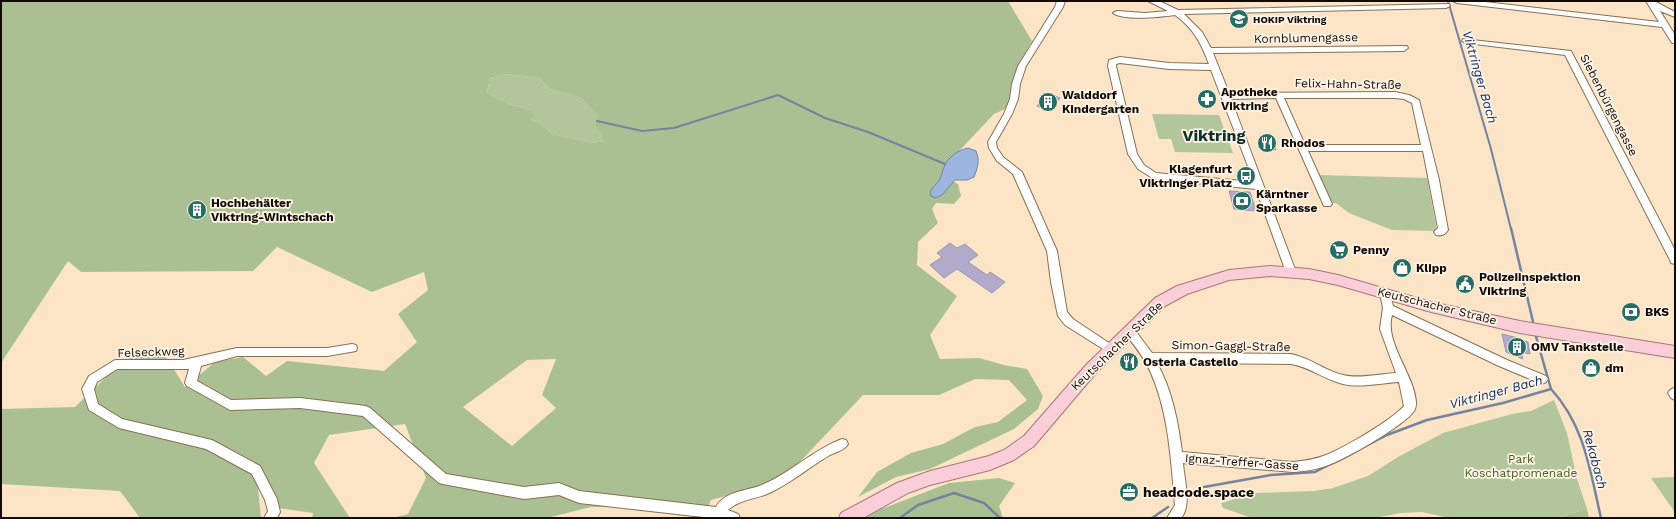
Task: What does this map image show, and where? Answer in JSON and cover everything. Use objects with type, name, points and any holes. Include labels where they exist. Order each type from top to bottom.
[{"type":"main road","name":"Keutschacher Straße","points":[[847,518],[903,488],[930,478],[990,463],[1009,454],[1029,441],[1061,403],[1111,350],[1160,302],[1170,296],[1218,277],[1250,272],[1291,272],[1338,280],[1431,307],[1520,327],[1675,352]]},
{"type":"main road","name":"Keutschacher Straße","points":[[1654,348],[1675,347]]},
{"type":"street","points":[[1061,1],[1059,7],[1022,66],[1016,84],[1014,99],[992,142],[993,148],[1000,160],[1017,172],[1052,251],[1062,313],[1075,326],[1111,350]]},
{"type":"street","points":[[1152,1],[1178,13],[1194,27],[1204,41],[1226,96],[1291,272]]},
{"type":"street","points":[[1260,1],[1265,10]]},
{"type":"street","points":[[1313,1],[1318,9]]},
{"type":"street","points":[[1457,1],[1669,28]]},
{"type":"street","points":[[1651,2],[1669,28],[1675,41]]},
{"type":"street","points":[[1651,2],[1675,15]]},
{"type":"street","points":[[1117,13],[1138,15],[1191,11],[1318,9],[1380,4],[1446,6]]},
{"type":"street","name":"Siebenbürgengasse","points":[[1466,41],[1568,53],[1675,260]]},
{"type":"street","name":"Kornblumengasse","points":[[1208,51],[1404,48]]},
{"type":"street","points":[[1215,67],[1169,66],[1120,60],[1112,62],[1133,154],[1141,166],[1154,176],[1259,186]]},
{"type":"street","name":"Felix-Hahn-Straße","points":[[1226,96],[1409,97],[1416,102],[1443,230],[1439,232]]},
{"type":"street","name":"Felix-Hahn-Straße","points":[[1279,96],[1327,204]]},
{"type":"street","points":[[1302,148],[1426,148]]},
{"type":"street","name":"Ignaz-Treffer-Gasse","points":[[1177,457],[1293,467],[1310,466],[1337,456],[1368,438],[1407,411],[1410,403],[1404,377],[1391,349],[1385,327],[1388,308],[1385,293]]},
{"type":"street","name":"Keutschacher Straße","points":[[1388,308],[1503,363],[1542,379]]},
{"type":"street","points":[[1130,332],[1149,358],[1165,395],[1173,423],[1181,500],[1179,512],[1174,518]]},
{"type":"street","name":"Felseckweg","points":[[270,518],[274,512],[271,499],[256,470],[208,444],[119,423],[93,407],[88,389],[93,379],[115,365],[196,363],[237,352],[327,352],[352,348]]},
{"type":"street","name":"Simon-Gaggl-Straße","points":[[1149,358],[1291,359],[1305,362],[1342,380],[1350,381],[1404,377]]},
{"type":"street","points":[[196,363],[191,384],[230,405],[300,403],[366,411],[443,479],[524,493],[559,489],[579,497],[719,513],[734,518]]},
{"type":"street","points":[[719,513],[721,506],[729,501],[771,487],[787,479],[821,454],[842,444]]},
{"type":"green space","points":[[1,1],[1008,1],[1032,41],[1019,63],[1007,108],[994,114],[961,149],[953,155],[945,177],[958,184],[961,196],[954,204],[936,203],[932,209],[938,223],[918,242],[917,265],[957,296],[930,335],[940,359],[979,358],[1004,365],[1027,369],[1043,396],[1038,409],[1014,429],[930,469],[896,477],[858,497],[877,472],[911,453],[943,444],[975,427],[998,422],[1027,400],[1009,380],[975,379],[939,395],[863,395],[797,465],[759,487],[711,500],[707,509],[689,507],[591,507],[547,518],[392,518],[408,514],[426,478],[405,424],[329,435],[314,463],[350,518],[312,518],[313,513],[278,508],[256,470],[260,518],[140,518],[120,491],[1,484],[1,409],[75,407],[130,354],[163,352],[185,387],[215,362],[243,357],[266,376],[287,361],[384,371],[417,342],[398,314],[428,290],[424,272],[372,292],[277,247],[253,271],[81,272],[68,261],[1,363]],"holes":[[[506,74],[539,78],[550,89],[581,98],[599,116],[595,125],[601,134],[603,141],[593,143],[552,134],[539,122],[532,121],[531,119],[535,117],[528,109],[511,105],[487,93],[490,78]],[[556,359],[542,395],[556,408],[512,446],[463,407],[527,360]]]},
{"type":"green space","points":[[506,74],[539,78],[550,89],[581,98],[600,116],[595,125],[601,134],[603,141],[593,143],[552,134],[539,122],[532,121],[531,119],[534,117],[528,109],[511,105],[487,93],[490,78]]},
{"type":"green space","points":[[1152,114],[1219,115],[1233,153],[1175,152],[1171,139],[1159,139]]},
{"type":"green space","points":[[1318,175],[1427,178],[1437,231],[1392,230],[1349,213],[1336,203],[1328,203]]},
{"type":"green space","name":"Park Koschatpromenade","points":[[1554,400],[1567,433],[1577,479],[1587,509],[1556,518],[1449,518],[1422,512],[1401,513],[1374,518],[1252,518],[1223,508],[1221,503],[1256,493],[1314,491],[1333,488],[1368,476],[1398,457],[1443,433],[1512,414],[1531,411]]},
{"type":"green space","points":[[1675,477],[1675,511],[1674,511],[1651,478]]},
{"type":"green space","points":[[999,478],[1015,483],[999,506],[1003,518],[858,518],[949,483]]},
{"type":"green space","points":[[1587,509],[1589,518],[1556,518]]},
{"type":"water","points":[[968,148],[976,151],[978,157],[974,177],[967,180],[955,180],[942,195],[935,198],[931,196],[930,192],[940,179],[943,168],[948,160],[957,152]]},
{"type":"building","name":"Walddorf Kindergarten","points":[[1047,93],[1060,98],[1050,111],[1037,106]]},
{"type":"building","name":"Rhodos","points":[[1259,138],[1271,138],[1276,150],[1264,150]]},
{"type":"building","name":"Kärntner Sparkasse","points":[[1229,191],[1250,192],[1256,211],[1234,209]]},
{"type":"building","points":[[950,243],[957,248],[965,244],[978,255],[968,262],[987,275],[990,272],[1005,282],[992,293],[957,269],[944,278],[930,265],[942,257],[937,253]]},
{"type":"building","name":"OMV Tankstelle","points":[[1502,334],[1528,342],[1530,354],[1521,352],[1523,359],[1506,352]]},
{"type":"waterway","name":"Viktringer Bach","points":[[1448,1],[1491,149],[1511,229]]},
{"type":"waterway","points":[[597,121],[642,131],[674,128],[778,95],[825,118],[868,132],[945,164]]},
{"type":"waterway","name":"Viktringer Bach","points":[[1511,228],[1534,326]]},
{"type":"waterway","name":"Viktringer Bach","points":[[1535,333],[1551,389]]},
{"type":"waterway","name":"Viktringer Bach","points":[[1204,487],[1271,475],[1315,472],[1387,435],[1427,420],[1503,403],[1551,389]]},
{"type":"waterway","name":"Rekabach","points":[[1551,389],[1572,418],[1579,434],[1585,450],[1601,518]]},
{"type":"waterway","name":"Viktringer Bach","points":[[900,518],[918,505],[954,493],[984,503],[1000,518]]},
{"type":"waterway","name":"Viktringer Bach","points":[[1152,518],[1168,507]]},
{"type":"place","name":"HOKIP Viktring","points":[[1239,19]]},
{"type":"place","name":"Apotheke Viktring","points":[[1207,99]]},
{"type":"place","name":"Walddorf Kindergarten","points":[[1048,102]]},
{"type":"place","name":"Rhodos","points":[[1267,143]]},
{"type":"place","name":"Klagenfurt Viktringer Platz","points":[[1246,176]]},
{"type":"place","name":"Kärntner Sparkasse","points":[[1242,201]]},
{"type":"place","name":"Hochbehälter Viktring-Wintschach","points":[[197,210]]},
{"type":"place","name":"Penny","points":[[1339,250]]},
{"type":"place","name":"Klipp","points":[[1402,268]]},
{"type":"place","name":"Polizeiinspektion Viktring","points":[[1465,284]]},
{"type":"place","name":"BKS","points":[[1631,312]]},
{"type":"place","name":"OMV Tankstelle","points":[[1517,347]]},
{"type":"place","name":"Osteria Castello","points":[[1129,362]]},
{"type":"place","name":"dm","points":[[1591,368]]},
{"type":"place","name":"headcode.space","points":[[1129,492]]},
{"type":"district","name":"Viktring","points":[[1214,135]]}]
